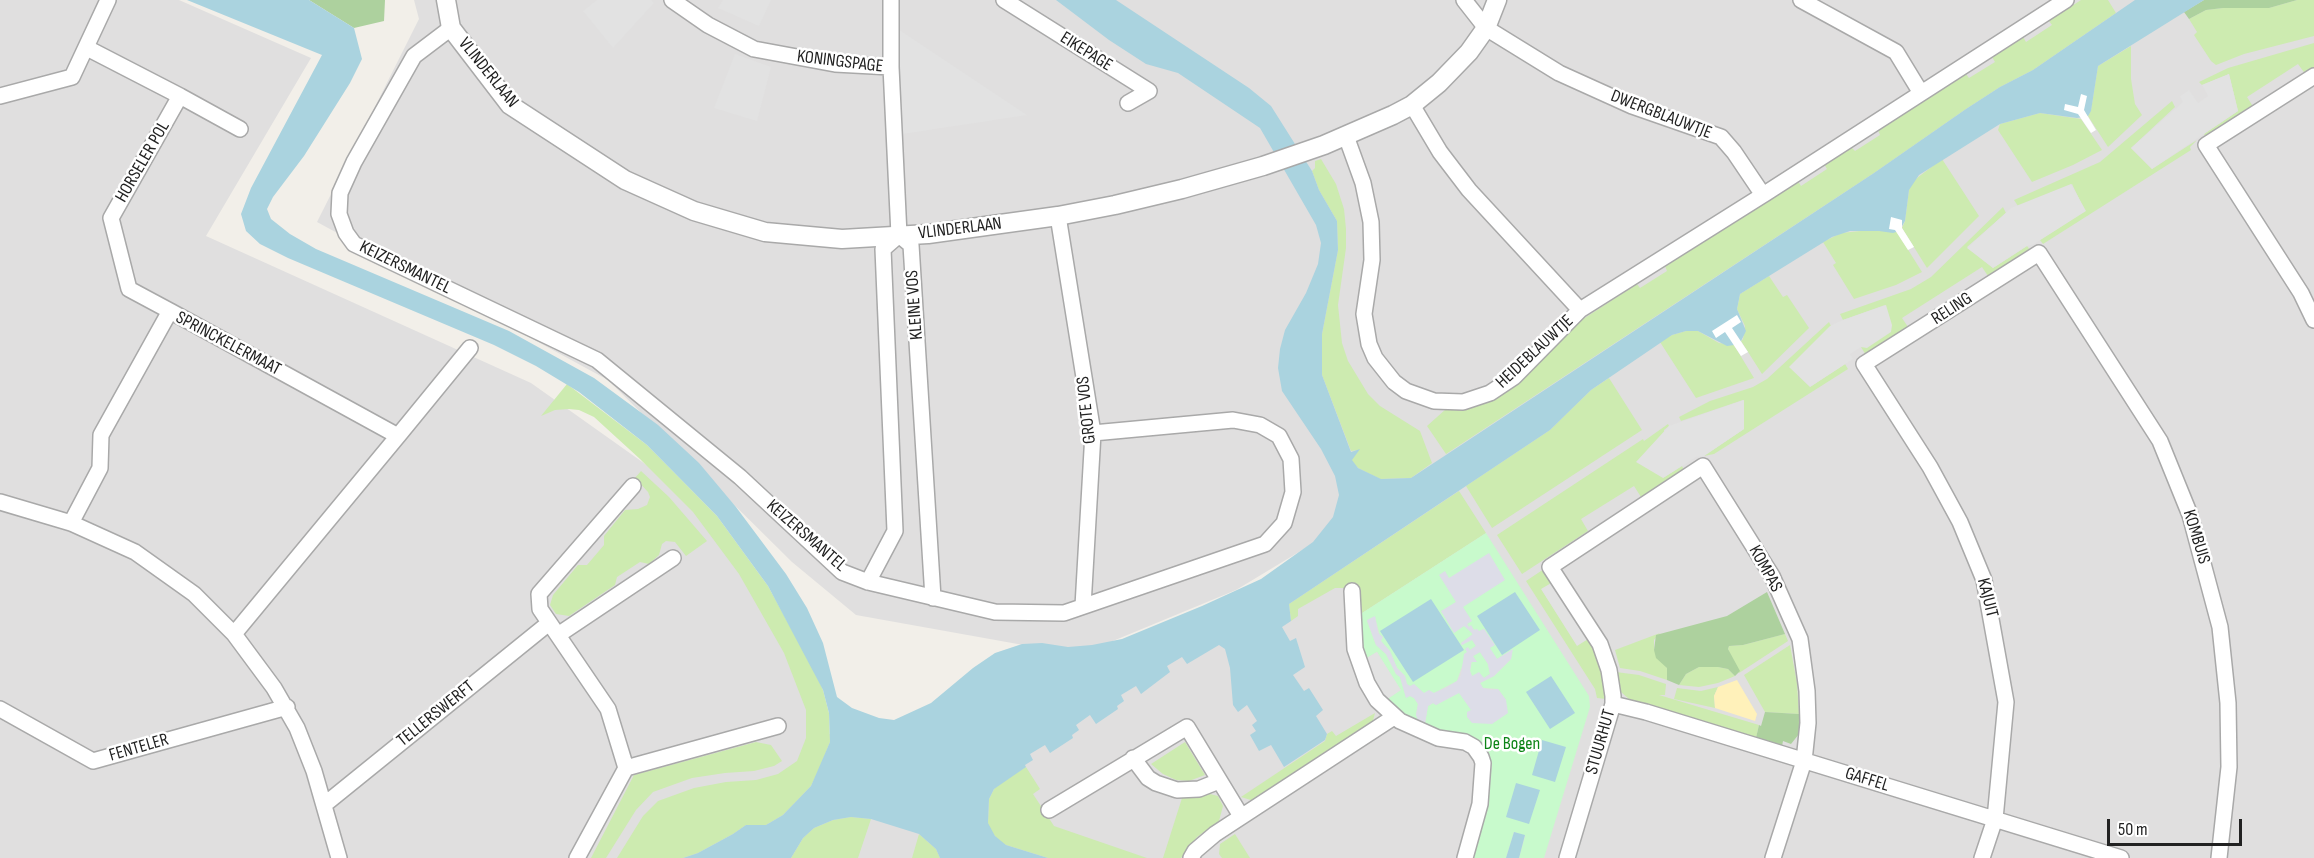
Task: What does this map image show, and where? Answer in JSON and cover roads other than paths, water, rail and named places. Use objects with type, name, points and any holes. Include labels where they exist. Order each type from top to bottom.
[{"type":"street","points":[[0,96],[72,77],[108,0]]},
{"type":"street","name":"VLINDERLAAN","points":[[446,0],[452,28],[510,105],[625,180],[693,211],[765,232],[842,238],[928,234],[1058,216],[1182,189],[1309,150],[1378,124],[1412,105],[1456,67],[1486,28],[1497,0]]},
{"type":"street","name":"KONINGSPAGE","points":[[672,0],[708,25],[754,49],[835,64],[891,67],[899,235]]},
{"type":"street","points":[[891,0],[891,67]]},
{"type":"street","name":"EIKEPAGE","points":[[1004,0],[1149,91],[1128,103]]},
{"type":"street","name":"DWERGBLAUWTJE","points":[[1464,0],[1486,28],[1558,73],[1632,106],[1721,137],[1763,195]]},
{"type":"street","points":[[1801,0],[1896,52],[1921,93]]},
{"type":"street","points":[[1763,195],[2066,0]]},
{"type":"street","name":"KEIZERSMANTEL","points":[[452,28],[414,57],[354,162],[340,193],[339,214],[354,244],[597,360],[740,477],[842,572],[868,582],[995,612],[1064,613],[1265,544],[1284,523],[1293,492],[1291,459],[1279,436],[1260,425],[1233,420],[1093,434]]},
{"type":"street","points":[[87,48],[240,129]]},
{"type":"street","points":[[2314,76],[2206,145],[2308,289],[2314,320]]},
{"type":"street","name":"HORSELER POL","points":[[170,311],[129,288],[111,218],[180,96]]},
{"type":"street","name":"HEIDEBLAUWTJE","points":[[1412,105],[1440,152],[1469,190],[1580,310]]},
{"type":"street","name":"HEIDEBLAUWTJE","points":[[1346,136],[1363,183],[1371,222],[1372,260],[1364,314],[1365,329],[1375,358],[1394,382],[1406,391],[1434,401],[1448,403],[1477,398],[1490,393],[1514,377],[1580,310],[1763,195]]},
{"type":"street","name":"GROTE VOS","points":[[1058,216],[1093,434],[1083,606]]},
{"type":"street","name":"KLEINE VOS","points":[[868,582],[895,531],[883,249],[899,235],[911,245],[933,598]]},
{"type":"street","name":"RELING","points":[[1864,364],[2039,253]]},
{"type":"street","name":"KOMBUIS","points":[[2039,253],[2160,441],[2190,516],[2220,627],[2228,703],[2229,767],[2219,858]]},
{"type":"street","name":"SPRINCKELERMAAT","points":[[71,523],[100,468],[101,435],[170,311],[398,436]]},
{"type":"street","points":[[234,634],[470,348]]},
{"type":"street","name":"KAJUIT","points":[[1864,364],[1930,466],[1960,522],[1984,580],[2006,702],[1995,819],[1982,858]]},
{"type":"street","name":"KOMPAS","points":[[1550,567],[1703,466],[1772,576],[1800,639],[1808,701],[1804,760],[1773,858]]},
{"type":"street","points":[[577,858],[626,768],[608,709],[540,609],[539,594],[633,486]]},
{"type":"street","points":[[0,502],[71,523],[111,540],[153,564],[194,594],[234,634],[287,707],[305,746],[339,858]]},
{"type":"street","name":"TELLERSWERFT","points":[[324,805],[553,629],[673,558]]},
{"type":"street","name":"STUURHUT","points":[[1550,567],[1600,644],[1612,683],[1613,704],[1567,858]]},
{"type":"street","points":[[1352,591],[1355,649],[1360,666],[1377,700],[1394,717],[1438,738],[1465,742],[1474,747],[1481,757],[1483,763],[1480,804],[1465,858]]},
{"type":"street","name":"GAFFEL","points":[[1613,704],[1655,714],[2121,858]]},
{"type":"street","name":"FENTELER","points":[[0,709],[93,761],[287,707]]},
{"type":"street","points":[[1191,858],[1204,842],[1241,816],[1394,717]]},
{"type":"street","points":[[626,768],[778,726]]},
{"type":"street","points":[[1050,810],[1187,727],[1241,816]]},
{"type":"street","points":[[1133,758],[1148,778],[1177,790],[1199,789],[1219,781]]},
{"type":"water","points":[[187,0],[309,0],[354,28],[362,59],[350,83],[304,156],[273,197],[267,209],[271,219],[290,234],[316,249],[509,331],[594,378],[658,425],[699,463],[736,507],[786,574],[807,608],[823,643],[837,697],[852,708],[879,718],[894,720],[931,703],[995,653],[1022,644],[1042,643],[1068,647],[1122,639],[1261,579],[1313,542],[1333,517],[1339,495],[1335,476],[1321,449],[1282,391],[1278,368],[1285,330],[1306,293],[1318,264],[1321,243],[1316,225],[1260,128],[1178,73],[1146,64],[1109,40],[1056,0],[1116,0],[1249,88],[1271,106],[1312,171],[1319,190],[1337,221],[1338,250],[1322,334],[1322,375],[1351,452],[1360,449],[1352,460],[1358,468],[1381,479],[1411,478],[1874,173],[1966,109],[2000,87],[2033,70],[2135,0],[2204,0],[2098,66],[2091,111],[2088,116],[2077,118],[2040,113],[2000,124],[1919,175],[1909,190],[1905,221],[1899,231],[1893,233],[1850,231],[1832,237],[1740,294],[1737,309],[1746,331],[1741,341],[1727,346],[1698,331],[1686,331],[1672,335],[1591,390],[1550,430],[1289,604],[1291,621],[1282,627],[1290,641],[1296,638],[1305,667],[1293,675],[1304,691],[1309,688],[1323,710],[1316,716],[1327,734],[1325,740],[1284,767],[1271,745],[1259,751],[1250,735],[1256,731],[1252,725],[1257,721],[1247,705],[1238,712],[1233,705],[1230,668],[1225,649],[1219,645],[1187,664],[1182,657],[1167,666],[1170,672],[1141,694],[1136,686],[1121,695],[1124,701],[1117,706],[1118,709],[1096,724],[1090,715],[1076,725],[1079,730],[1072,735],[1073,738],[1050,753],[1045,745],[1030,754],[1033,760],[1025,765],[1026,767],[994,789],[989,799],[988,823],[995,836],[1006,845],[1048,858],[940,858],[936,849],[919,834],[871,819],[851,817],[833,820],[814,828],[803,838],[791,858],[683,858],[698,853],[746,825],[766,825],[783,815],[811,786],[830,742],[829,713],[823,690],[768,586],[717,516],[647,445],[579,392],[536,366],[494,345],[288,258],[260,244],[246,231],[241,214],[251,188],[322,55]]},
{"type":"water","points":[[1515,592],[1540,630],[1502,655],[1477,616]]},
{"type":"water","points":[[1431,599],[1464,650],[1413,682],[1380,631]]},
{"type":"water","points":[[1551,676],[1575,713],[1550,729],[1526,692]]},
{"type":"water","points":[[1542,740],[1566,747],[1555,782],[1532,775]]},
{"type":"water","points":[[1516,783],[1540,790],[1529,824],[1506,817]]},
{"type":"water","points":[[1514,832],[1525,835],[1519,858],[1506,858]]},
{"type":"park label","name":"De Bogen","points":[[1512,744]]}]
